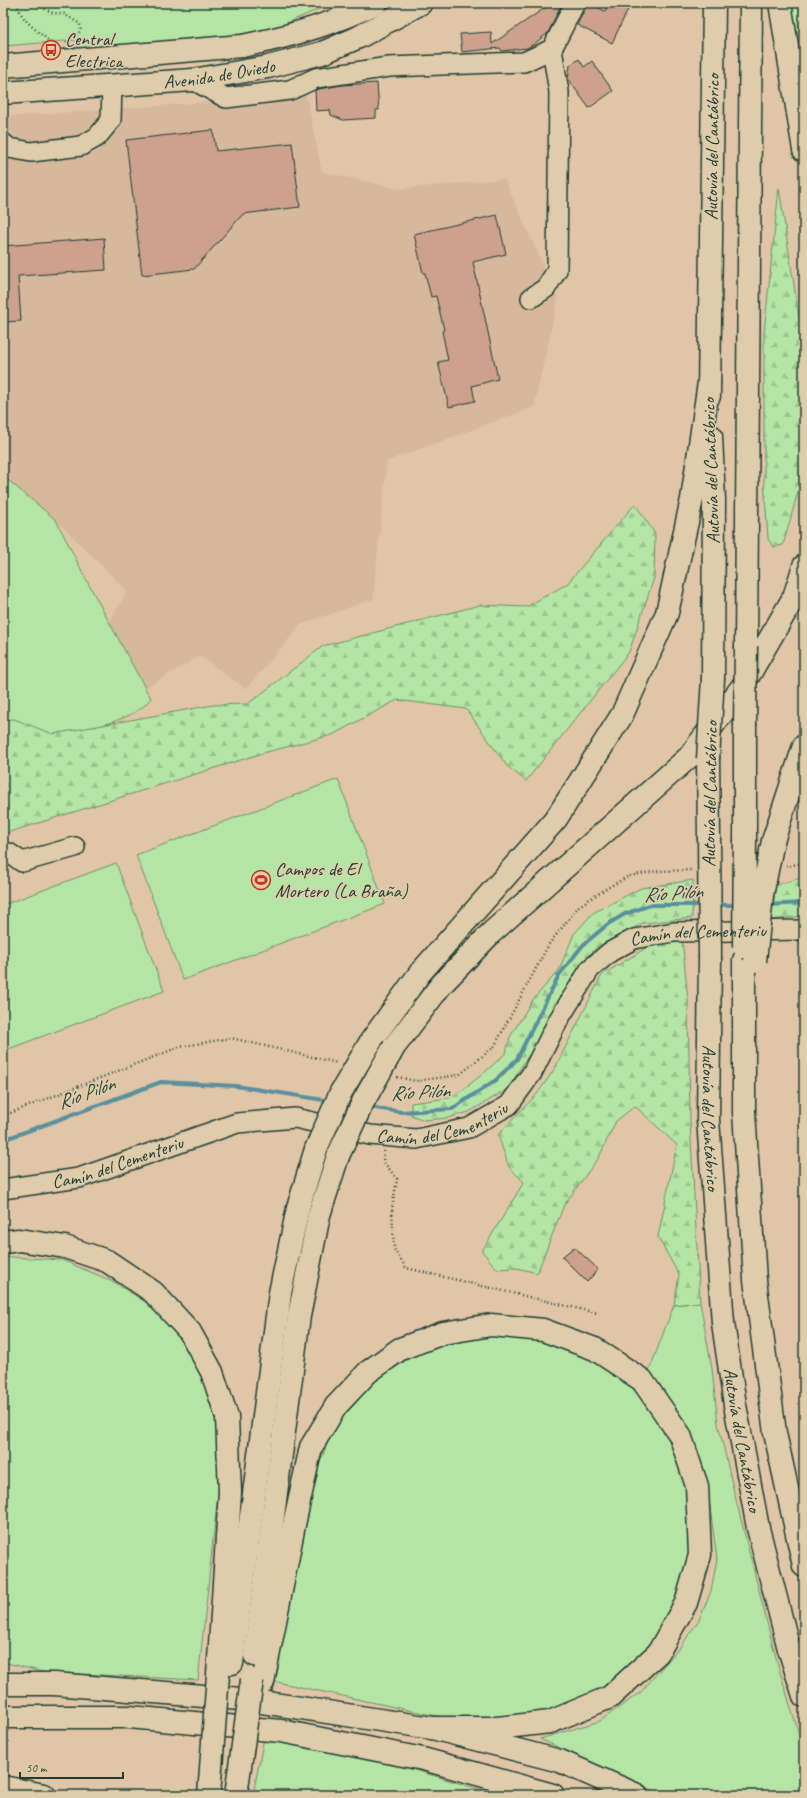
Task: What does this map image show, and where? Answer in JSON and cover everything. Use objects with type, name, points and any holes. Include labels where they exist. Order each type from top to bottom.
[{"type":"main road","name":"Avenida de Oviedo","points":[[3,66],[242,46],[274,40],[331,23],[376,3]]},
{"type":"main road","name":"Avenida de Oviedo","points":[[3,93],[193,80],[268,67],[322,53],[360,37],[421,3]]},
{"type":"main road","name":"Autovía del Cantábrico","points":[[714,3],[709,382],[714,500],[713,678],[708,759],[710,959],[708,1120],[723,1323],[735,1405],[758,1528],[804,1696]]},
{"type":"main road","name":"Autovía del Cantábrico","points":[[751,3],[745,726],[745,839],[750,960],[744,1112],[755,1280],[775,1433],[804,1566]]},
{"type":"main road","points":[[780,3],[804,150]]},
{"type":"main road","points":[[209,1795],[224,1676],[280,1293],[298,1208],[316,1150],[341,1092],[370,1041],[420,973],[556,819],[622,715],[667,612],[692,499],[709,382]]},
{"type":"main road","points":[[258,1681],[299,1316],[319,1215],[338,1156],[364,1102],[394,1047],[441,985],[491,933],[688,757],[742,687],[794,597],[804,566]]},
{"type":"main road","points":[[750,960],[773,841],[804,746]]},
{"type":"main road","points":[[3,1242],[19,1240],[65,1247],[107,1261],[153,1292],[190,1332],[212,1372],[227,1417],[230,1492],[224,1676],[214,1795]]},
{"type":"main road","points":[[237,1795],[258,1681],[311,1447],[336,1406],[368,1372],[400,1350],[443,1332],[491,1324],[543,1330],[595,1349],[642,1380],[680,1435],[698,1486],[700,1555],[686,1603],[658,1653],[610,1697],[550,1722],[497,1728],[432,1728]]},
{"type":"main road","points":[[3,1673],[54,1684]]},
{"type":"main road","points":[[3,1684],[54,1684],[241,1699],[432,1728],[560,1761],[637,1795]]},
{"type":"main road","points":[[3,1717],[129,1717],[281,1731],[423,1759],[553,1795]]},
{"type":"main road","points":[[3,1787],[44,1795]]},
{"type":"street","points":[[531,298],[546,288],[557,270],[559,92],[552,49],[575,3]]},
{"type":"street","points":[[193,80],[226,98],[290,90],[316,78],[389,68],[524,62],[552,49]]},
{"type":"street","points":[[3,143],[9,148],[31,152],[81,146],[97,137],[111,120],[112,85]]},
{"type":"street","points":[[3,855],[10,853],[22,862],[75,847]]},
{"type":"street","name":"Camín del Cementeriu","points":[[3,1189],[79,1178],[238,1123],[295,1118],[370,1135],[416,1139],[469,1128],[509,1105],[532,1073],[559,1019],[590,969],[610,952],[634,940],[674,932],[804,930]]},
{"type":"path","points":[[17,3],[18,10],[24,19],[49,41],[51,46]]},
{"type":"path","points":[[34,3],[53,12],[64,14],[80,24],[81,30],[62,45]]},
{"type":"path","points":[[44,47],[51,46],[57,48]]},
{"type":"path","points":[[385,1136],[383,1161],[397,1179],[392,1209],[394,1249],[406,1268],[597,1313]]},
{"type":"shaded area","points":[[306,95],[322,172],[400,189],[504,179],[558,298],[534,407],[387,461],[373,599],[302,624],[246,689],[200,656],[145,688],[109,623],[127,591],[56,520],[3,476],[3,117]]},
{"type":"green space","points":[[3,3],[332,3],[280,26],[237,35],[79,50],[77,40],[3,46]]},
{"type":"green space","points":[[789,3],[804,3],[804,82]]},
{"type":"green space","points":[[779,188],[804,350],[804,446],[799,488],[783,545],[774,547],[768,539],[764,479],[764,333]]},
{"type":"green space","points":[[3,476],[56,520],[88,583],[151,698],[140,709],[125,717],[83,730],[3,742]]},
{"type":"green space","points":[[635,504],[655,534],[654,578],[629,652],[526,781],[507,766],[466,709],[397,700],[332,735],[263,753],[3,834],[3,720],[14,719],[53,734],[213,705],[248,704],[323,646],[480,605],[526,607],[567,584]]},
{"type":"green space","name":"Campos de El Mortero (La Braña)","points":[[338,779],[385,904],[183,980],[136,855]]},
{"type":"green space","points":[[116,863],[164,991],[3,1051],[3,905]]},
{"type":"green space","points":[[804,877],[804,916],[771,920],[776,885]]},
{"type":"green space","points":[[693,880],[692,918],[643,923],[597,947],[583,961],[571,980],[543,1036],[524,1062],[508,1089],[469,1112],[447,1118],[424,1120],[411,1115],[411,1103],[449,1098],[464,1089],[506,1053],[510,1037],[532,1001],[559,970],[574,934],[593,913],[641,888]]},
{"type":"green space","points":[[682,938],[688,1001],[690,1122],[700,1302],[674,1305],[679,1275],[658,1237],[677,1145],[635,1106],[616,1121],[599,1157],[564,1205],[537,1273],[517,1268],[497,1269],[482,1251],[524,1182],[509,1167],[498,1135],[537,1094],[554,1070],[602,975],[654,943]]},
{"type":"green space","points":[[11,1257],[62,1260],[112,1281],[152,1306],[192,1353],[212,1400],[222,1456],[198,1680],[43,1672],[3,1662],[3,1259]]},
{"type":"green space","points":[[700,1302],[712,1369],[718,1424],[777,1662],[804,1751],[804,1795],[663,1795],[540,1739],[600,1721],[641,1692],[681,1646],[699,1620],[711,1591],[717,1559],[709,1500],[700,1459],[687,1425],[649,1371],[674,1305]]},
{"type":"green space","points":[[476,1334],[528,1334],[579,1351],[625,1380],[654,1413],[677,1454],[689,1498],[691,1549],[679,1598],[650,1646],[609,1686],[547,1713],[469,1721],[432,1715],[272,1681],[315,1475],[334,1427],[377,1379],[421,1351]]},
{"type":"green space","points":[[264,1738],[405,1767],[498,1795],[253,1795]]},
{"type":"building","points":[[552,3],[562,3],[548,33],[527,48],[502,51],[500,48],[462,52],[460,34],[491,32],[492,44]]},
{"type":"building","points":[[588,3],[605,11],[609,3],[631,3],[612,43],[577,25]]},
{"type":"building","points":[[579,59],[584,67],[592,61],[613,91],[589,108],[568,79],[570,65]]},
{"type":"building","points":[[377,83],[379,110],[376,110],[376,118],[343,120],[331,115],[330,110],[316,111],[315,91],[319,89],[342,85]]},
{"type":"building","points":[[213,130],[216,151],[292,143],[300,207],[243,214],[194,269],[142,275],[126,140]]},
{"type":"building","points":[[497,215],[506,254],[473,262],[498,379],[472,386],[475,401],[449,407],[438,362],[448,360],[442,331],[444,330],[436,296],[431,297],[425,273],[423,273],[414,234]]},
{"type":"building","points":[[104,238],[106,270],[18,276],[21,321],[3,322],[3,246]]},
{"type":"building","points":[[574,1247],[598,1269],[587,1282],[562,1257]]},
{"type":"waterway","name":"Río Pilón","points":[[767,905],[804,903]]},
{"type":"waterway","name":"Río Pilón","points":[[369,1107],[401,1112],[452,1109],[496,1080],[517,1059],[559,975],[583,945],[608,924],[625,914],[650,905],[704,905]]},
{"type":"waterway","name":"Río Pilón","points":[[717,905],[738,905]]},
{"type":"waterway","name":"Río Pilón","points":[[3,1140],[161,1082],[236,1086],[330,1101]]},
{"type":"place","name":"Central Electrica","points":[[51,50]]},
{"type":"place","name":"Campos de El Mortero (La Braña)","points":[[261,880]]}]
